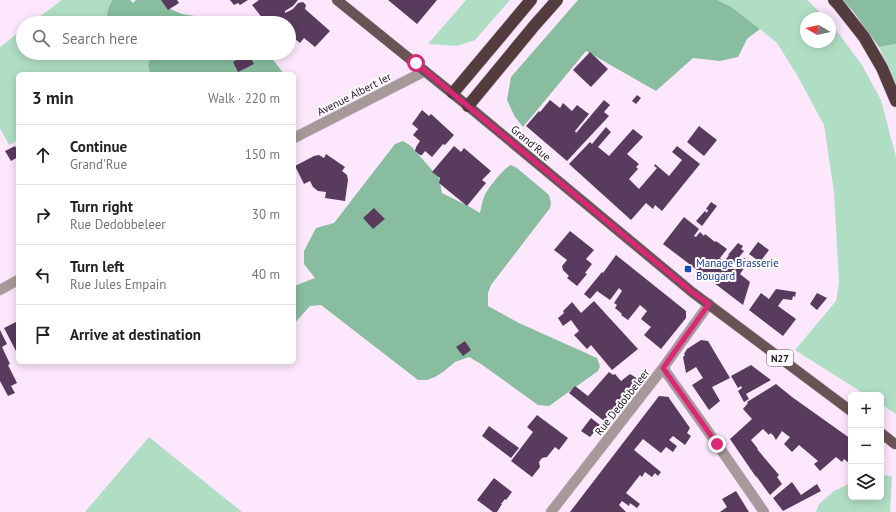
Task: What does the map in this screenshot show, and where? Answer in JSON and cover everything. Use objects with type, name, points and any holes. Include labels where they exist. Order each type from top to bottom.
[{"type":"highway","points":[[452,93],[531,0]]},
{"type":"highway","points":[[468,106],[557,0]]},
{"type":"highway","points":[[834,0],[864,37],[882,68],[896,101]]},
{"type":"main road","name":"Grand'Rue","points":[[338,0],[692,292],[709,304]]},
{"type":"main road","name":"N27","points":[[709,304],[848,409]]},
{"type":"main road","points":[[884,435],[895,444]]},
{"type":"street","name":"Avenue Albert Ier","points":[[296,137],[425,71]]},
{"type":"street","points":[[0,290],[16,281]]},
{"type":"street","name":"Rue Dedobbeleer","points":[[551,512],[663,368],[709,304]]},
{"type":"street","points":[[663,368],[764,512]]},
{"type":"green space","points":[[62,0],[112,0],[107,16],[40,16]]},
{"type":"green space","points":[[112,0],[130,0],[133,3],[136,0],[163,0],[170,9],[182,14],[195,16],[107,16]]},
{"type":"green space","points":[[466,0],[510,0],[475,40],[457,46],[428,44]]},
{"type":"green space","points":[[578,0],[717,0],[730,6],[760,29],[747,39],[738,57],[720,61],[693,58],[656,91],[586,51],[523,127],[515,117],[507,100],[511,77]]},
{"type":"green space","points":[[717,0],[807,0],[820,12],[800,12],[800,48],[836,48],[836,30],[862,65],[881,100],[896,157],[896,414],[884,406],[884,392],[861,392],[795,350],[836,301],[839,283],[834,192],[824,125],[797,75],[777,43],[730,6]]},
{"type":"green space","points":[[842,0],[896,0],[896,44],[879,47],[852,10]]},
{"type":"green space","points":[[16,34],[16,60],[149,60],[148,65],[150,72],[16,72],[16,141],[9,145],[0,128],[0,47]]},
{"type":"green space","points":[[896,44],[896,85],[879,47]]},
{"type":"green space","points":[[149,60],[273,60],[282,72],[150,72],[148,65]]},
{"type":"green space","points":[[403,141],[411,146],[439,178],[442,193],[480,213],[484,197],[489,189],[500,175],[511,165],[517,168],[549,195],[551,203],[550,208],[491,285],[488,293],[488,306],[519,323],[597,358],[600,366],[598,371],[549,406],[538,405],[469,357],[455,362],[435,377],[427,380],[418,380],[321,305],[310,306],[296,322],[296,285],[315,278],[304,264],[304,251],[316,228],[334,223],[395,144]]},
{"type":"green space","points":[[149,437],[242,512],[85,512]]},
{"type":"green space","points":[[884,475],[892,476],[890,512],[816,512],[819,504],[834,491],[848,484],[848,500],[884,500]]},
{"type":"building","points":[[161,0],[177,0],[179,3],[168,10]]},
{"type":"building","points":[[230,0],[248,0],[240,5],[238,3],[234,5]]},
{"type":"building","points":[[259,0],[298,0],[293,6],[285,11],[285,13],[293,9],[298,3],[303,2],[306,5],[305,9],[330,31],[315,47],[304,38],[300,43],[296,40],[296,16],[260,16],[252,5]]},
{"type":"building","points":[[388,0],[437,0],[417,24]]},
{"type":"building","points":[[590,52],[608,69],[591,87],[573,70]]},
{"type":"building","points":[[236,60],[252,60],[254,64],[238,72],[233,62]]},
{"type":"building","points":[[637,95],[641,98],[636,104],[632,101]]},
{"type":"building","points":[[550,100],[560,108],[563,103],[572,111],[577,105],[589,114],[575,131],[576,133],[604,100],[610,105],[604,112],[609,116],[567,161],[526,126]]},
{"type":"building","points":[[422,110],[429,116],[431,114],[454,135],[445,145],[443,144],[432,157],[425,151],[422,155],[420,155],[415,151],[420,141],[413,135],[418,129],[412,124]]},
{"type":"building","points":[[699,126],[717,140],[704,156],[687,142]]},
{"type":"building","points":[[606,127],[611,132],[598,147],[609,156],[633,129],[643,137],[627,154],[639,164],[636,167],[638,169],[629,179],[639,189],[657,168],[654,166],[655,164],[669,176],[682,160],[672,152],[677,146],[700,164],[662,211],[655,205],[653,209],[646,203],[631,220],[569,164],[590,142],[592,144]]},
{"type":"building","points":[[15,146],[16,158],[11,161],[5,151]]},
{"type":"building","points":[[454,146],[461,152],[464,148],[491,171],[482,180],[486,183],[467,206],[439,183],[440,178],[432,172]]},
{"type":"building","points":[[326,154],[345,167],[342,171],[347,175],[348,180],[345,201],[325,198],[326,192],[318,191],[313,187],[310,181],[304,184],[296,168],[296,165],[314,156],[319,155],[324,158]]},
{"type":"building","points":[[711,202],[717,206],[702,226],[696,221],[705,211],[707,213],[708,210],[706,209]]},
{"type":"building","points":[[374,208],[385,219],[373,229],[363,218]]},
{"type":"building","points":[[684,217],[699,229],[694,236],[696,237],[700,232],[704,236],[705,234],[727,249],[720,258],[724,262],[738,243],[743,246],[741,249],[744,251],[731,267],[735,270],[744,258],[748,260],[740,274],[750,282],[743,305],[663,244]]},
{"type":"building","points":[[570,231],[594,250],[586,259],[592,264],[585,273],[587,274],[577,286],[567,278],[569,276],[563,270],[562,266],[567,260],[554,250]]},
{"type":"building","points":[[758,242],[769,250],[760,262],[749,254]]},
{"type":"building","points":[[616,255],[686,311],[686,318],[661,349],[644,335],[651,327],[641,319],[647,311],[640,305],[628,320],[615,308],[617,305],[614,303],[622,291],[619,288],[610,300],[597,291],[590,299],[584,294],[602,272],[603,273]]},
{"type":"building","points":[[776,289],[796,292],[795,297],[793,296],[792,300],[783,299],[778,306],[796,319],[783,336],[749,310],[761,293],[769,299]]},
{"type":"building","points":[[817,293],[827,298],[817,310],[810,304]]},
{"type":"building","points":[[594,301],[638,349],[612,370],[591,345],[587,349],[574,335],[579,331],[571,320],[563,326],[558,318],[564,313],[563,311],[572,302],[581,313]]},
{"type":"building","points":[[16,322],[16,351],[4,328]]},
{"type":"building","points":[[0,330],[7,344],[2,347],[10,364],[8,365],[17,383],[11,386],[15,393],[8,396],[0,381]]},
{"type":"building","points":[[701,340],[708,341],[730,378],[712,387],[720,401],[709,410],[692,385],[703,378],[696,367],[686,373],[683,357],[687,349]]},
{"type":"building","points":[[465,341],[471,350],[463,356],[456,347]]},
{"type":"building","points":[[751,365],[771,380],[746,394],[749,399],[744,402],[738,391],[742,388],[741,386],[738,388],[731,376]]},
{"type":"building","points":[[609,372],[613,375],[615,374],[621,381],[630,374],[638,379],[613,413],[611,412],[604,421],[569,393],[575,386],[588,396]]},
{"type":"building","points":[[776,384],[848,437],[848,462],[844,459],[842,462],[836,457],[820,471],[814,464],[818,461],[799,445],[792,452],[784,444],[790,437],[782,431],[776,440],[773,435],[770,433],[769,435],[763,429],[751,440],[779,475],[777,477],[782,484],[770,495],[730,439],[752,419],[743,409],[748,403],[747,402]]},
{"type":"building","points":[[659,396],[669,397],[690,428],[687,433],[691,436],[685,445],[673,436],[669,440],[677,446],[673,452],[666,447],[661,453],[643,439],[634,450],[661,472],[658,476],[655,473],[652,477],[645,472],[642,477],[640,475],[626,493],[640,504],[637,508],[630,503],[629,506],[622,501],[619,505],[626,512],[570,512]]},
{"type":"building","points":[[537,415],[568,438],[559,450],[555,447],[547,457],[542,458],[539,462],[540,467],[532,477],[511,461],[533,432],[527,427]]},
{"type":"building","points":[[591,418],[600,425],[590,437],[581,431]]},
{"type":"building","points":[[489,426],[519,448],[511,458],[482,436]]},
{"type":"building","points":[[494,478],[512,492],[501,504],[497,512],[493,512],[477,500]]},
{"type":"building","points":[[792,482],[801,495],[817,484],[821,491],[783,511],[773,498]]},
{"type":"building","points":[[736,491],[749,512],[720,512],[727,507],[722,499]]},
{"type":"place","name":"Manage Brasserie Bougard","points":[[688,269]]},
{"type":"route","points":[[416,63],[692,292],[709,304],[663,368],[717,444]]}]
